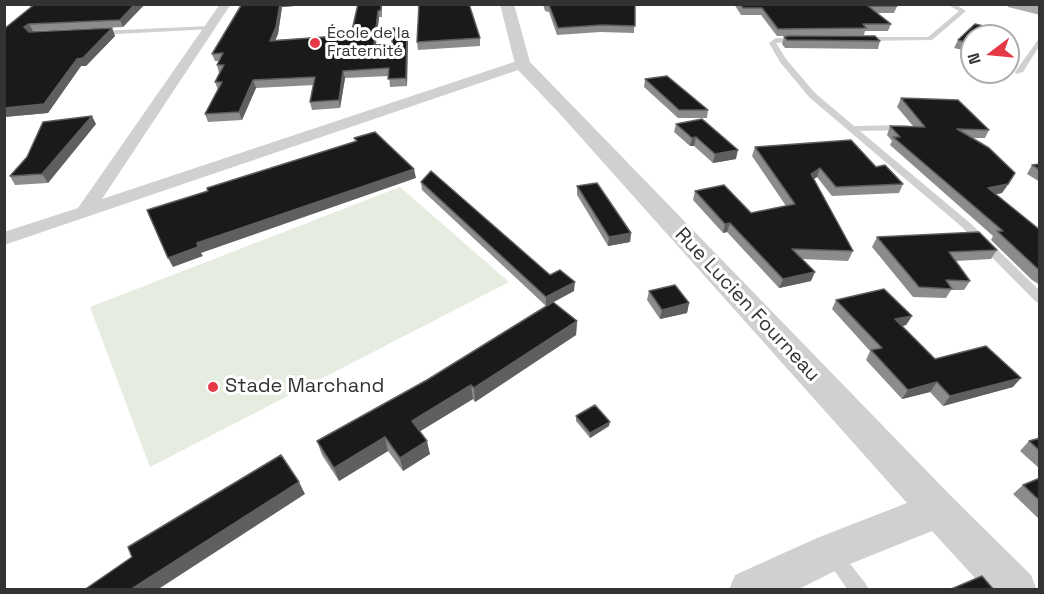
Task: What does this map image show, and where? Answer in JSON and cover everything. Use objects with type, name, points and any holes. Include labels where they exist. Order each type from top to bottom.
[{"type":"main road","points":[[1014,4],[1040,9]]},
{"type":"street","points":[[85,211],[226,4]]},
{"type":"street","points":[[4,239],[522,64],[507,4]]},
{"type":"street","name":"Rue Lucien Fourneau","points":[[522,64],[938,510],[1016,590]]},
{"type":"street","points":[[750,590],[831,552],[938,510]]},
{"type":"lane","points":[[851,39],[930,39],[963,11],[949,4]]},
{"type":"lane","points":[[92,33],[210,28]]},
{"type":"lane","points":[[809,39],[776,40],[772,43],[783,60],[812,94],[966,225],[1040,299]]},
{"type":"lane","points":[[1020,70],[1040,39]]},
{"type":"lane","points":[[852,129],[904,127]]},
{"type":"lane","points":[[831,552],[860,590]]},
{"type":"shaded area","name":"Stade Marchand","points":[[400,187],[509,282],[150,467],[90,307]]},
{"type":"building","points":[[35,4],[135,4],[120,20],[29,24],[24,27],[29,32],[112,28],[83,58],[77,59],[44,104],[4,108],[4,29]]},
{"type":"building","points":[[242,4],[280,4],[276,27],[270,41],[351,35],[358,4],[381,4],[374,45],[392,44],[393,28],[407,29],[406,78],[388,79],[389,68],[343,71],[339,100],[310,102],[315,77],[253,80],[239,112],[205,114],[222,82],[215,82],[224,65],[217,65],[223,53],[212,54]]},
{"type":"building","points":[[419,4],[469,4],[480,38],[417,42]]},
{"type":"building","points":[[546,4],[635,4],[635,26],[601,25],[558,28],[549,5]]},
{"type":"building","points":[[740,4],[895,4],[897,6],[868,6],[891,24],[863,24],[866,28],[778,29],[762,8],[743,8]]},
{"type":"building","points":[[875,36],[880,41],[787,40],[784,37]]},
{"type":"building","points":[[667,76],[708,110],[679,110],[645,79]]},
{"type":"building","points":[[901,98],[958,100],[989,130],[957,129],[989,148],[1015,173],[1008,184],[988,188],[1040,230],[1040,271],[997,231],[1003,231],[893,137],[900,137],[890,126],[925,127]]},
{"type":"building","points":[[92,116],[42,174],[10,176],[27,157],[43,122]]},
{"type":"building","points":[[702,119],[738,150],[715,154],[696,137],[692,138],[676,124]]},
{"type":"building","points":[[375,132],[414,169],[197,243],[198,247],[168,258],[147,210],[208,191],[207,188],[357,141],[354,138]]},
{"type":"building","points":[[851,140],[876,167],[885,165],[903,184],[836,187],[820,168],[811,174],[853,251],[792,249],[815,272],[783,279],[730,223],[725,224],[695,191],[724,185],[751,213],[795,204],[755,147]]},
{"type":"building","points":[[1040,164],[1040,170],[1032,165]]},
{"type":"building","points":[[431,171],[550,275],[560,270],[575,282],[546,297],[421,182]]},
{"type":"building","points":[[597,183],[631,233],[609,237],[577,186]]},
{"type":"building","points":[[979,232],[997,250],[949,252],[970,281],[946,280],[952,289],[919,287],[877,237]]},
{"type":"building","points":[[675,285],[689,303],[662,310],[649,291]]},
{"type":"building","points":[[884,289],[912,316],[895,319],[935,359],[986,346],[1021,378],[950,396],[937,382],[908,390],[871,350],[882,348],[836,300]]},
{"type":"building","points":[[553,302],[577,321],[474,388],[471,385],[412,421],[427,441],[400,458],[385,437],[334,468],[317,441],[427,380]]},
{"type":"building","points":[[595,405],[610,422],[590,433],[576,416]]},
{"type":"building","points":[[1040,438],[1040,451],[1029,441]]},
{"type":"building","points":[[281,455],[299,482],[130,590],[84,590],[132,557],[128,547]]},
{"type":"building","points":[[1040,478],[1040,501],[1023,485]]},
{"type":"building","points":[[982,576],[994,590],[949,590]]},
{"type":"place","name":"École de la Fraternité","points":[[315,43]]},
{"type":"place","name":"Stade Marchand","points":[[213,387]]}]
